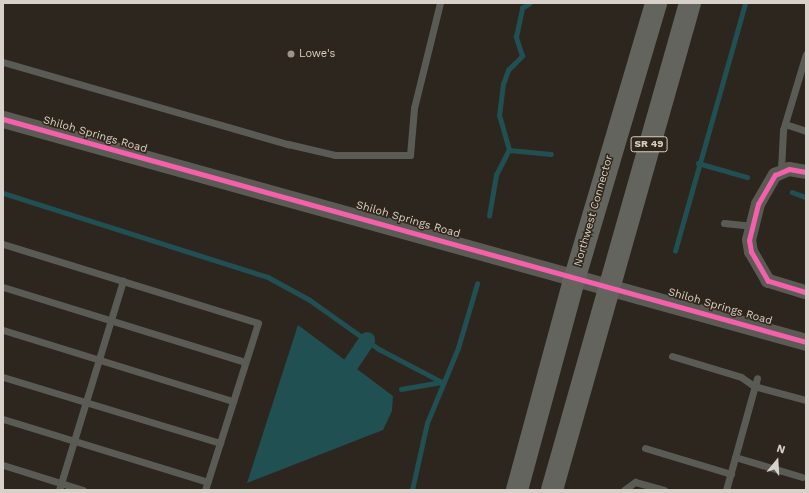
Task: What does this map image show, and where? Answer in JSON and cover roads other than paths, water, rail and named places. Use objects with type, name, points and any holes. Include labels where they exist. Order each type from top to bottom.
[{"type":"highway","name":"Northwest Connector","points":[[517,490],[575,277],[656,3]]},
{"type":"highway","name":"SR 49","points":[[552,490],[608,286],[690,3]]},
{"type":"street","name":"Shiloh Springs Road","points":[[3,119],[806,342]]},
{"type":"street","points":[[805,292],[768,281],[751,252],[751,226],[766,185],[781,170],[806,172]]},
{"type":"lane","points":[[3,62],[288,144],[335,155],[410,155],[414,108],[440,3]]},
{"type":"lane","points":[[781,170],[785,124],[806,54]]},
{"type":"lane","points":[[785,124],[806,131]]},
{"type":"lane","points":[[724,223],[751,226]]},
{"type":"lane","points":[[3,244],[258,323],[205,490]]},
{"type":"lane","points":[[60,487],[123,281]]},
{"type":"lane","points":[[3,287],[245,362]]},
{"type":"lane","points":[[3,330],[233,401]]},
{"type":"lane","points":[[672,356],[741,377],[754,386],[806,400]]},
{"type":"lane","points":[[3,377],[220,444]]},
{"type":"lane","points":[[726,490],[757,378]]},
{"type":"lane","points":[[3,419],[208,482]]},
{"type":"lane","points":[[645,448],[731,474]]},
{"type":"lane","points":[[735,457],[802,477]]},
{"type":"lane","points":[[3,465],[60,487],[83,490]]},
{"type":"lane","points":[[624,490],[635,482],[664,490]]},
{"type":"water","points":[[298,325],[393,396],[392,411],[383,430],[247,483]]},
{"type":"waterway","points":[[489,216],[496,175],[509,150],[499,116],[503,84],[508,70],[522,56],[516,37],[522,8],[530,3]]},
{"type":"waterway","points":[[675,251],[745,3]]},
{"type":"waterway","points":[[509,150],[551,154]]},
{"type":"waterway","points":[[698,163],[747,177]]},
{"type":"waterway","points":[[792,192],[806,197]]},
{"type":"waterway","points":[[3,193],[268,277],[310,300],[379,349],[442,382]]},
{"type":"waterway","points":[[412,490],[427,423],[458,348],[477,284]]},
{"type":"waterway","points":[[347,370],[367,340]]},
{"type":"waterway","points":[[401,389],[442,382]]},
{"type":"place","name":"Lowe's","points":[[291,54]]}]
